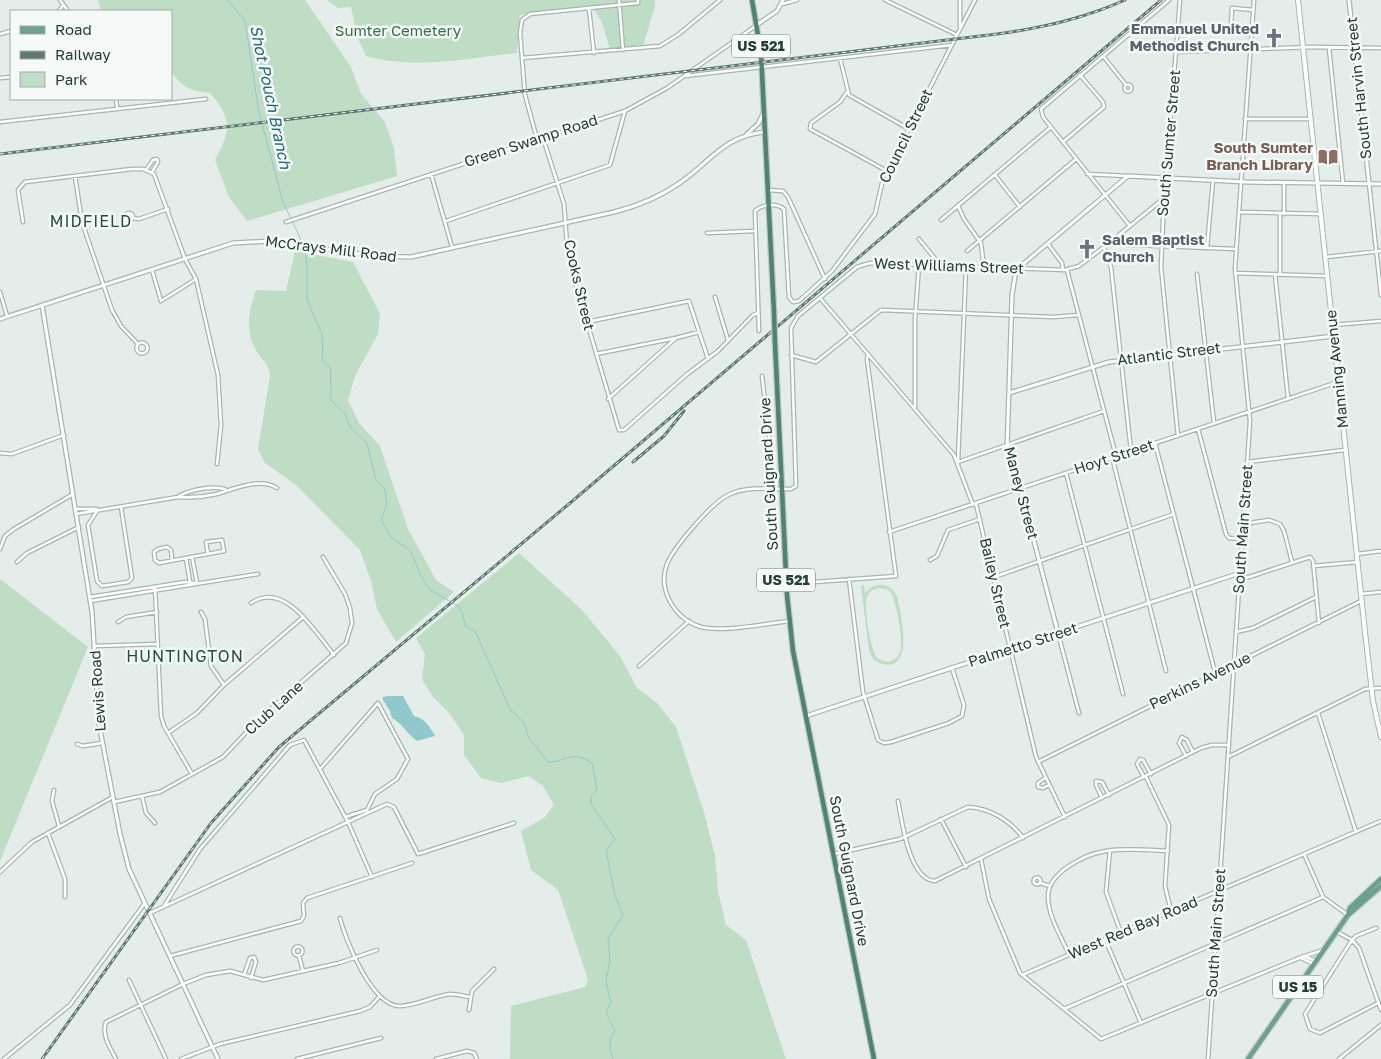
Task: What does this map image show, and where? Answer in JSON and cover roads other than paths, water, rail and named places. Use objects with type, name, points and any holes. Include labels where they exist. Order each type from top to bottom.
[{"type":"highway","name":"South Guignard Drive","points":[[752,0],[758,24],[762,68],[790,621],[805,716],[874,1059]]},
{"type":"main road","name":"Manning Avenue","points":[[1298,0],[1361,594],[1372,688],[1381,737]]},
{"type":"main road","name":"US 15","points":[[1248,1059],[1354,904],[1381,879]]},
{"type":"main road","name":"US 15","points":[[1348,915],[1381,886]]},
{"type":"street","points":[[60,0],[67,10]]},
{"type":"street","points":[[619,0],[623,50]]},
{"type":"street","points":[[522,58],[657,47],[669,42],[720,0]]},
{"type":"street","points":[[758,24],[774,14],[783,2],[797,0]]},
{"type":"street","points":[[885,0],[957,35]]},
{"type":"street","points":[[960,0],[960,29]]},
{"type":"street","name":"Council Street","points":[[769,206],[781,206],[784,211],[789,297],[793,302],[799,301],[825,279],[875,214],[882,182],[887,171],[975,0]]},
{"type":"street","points":[[1130,226],[1086,174],[1042,114],[1041,109],[1169,0]]},
{"type":"street","name":"South Sumter Street","points":[[1178,436],[1161,278],[1161,246],[1180,0]]},
{"type":"street","name":"South Main Street","points":[[1208,1059],[1250,411],[1235,273],[1254,0]]},
{"type":"street","name":"South Harvin Street","points":[[1349,0],[1381,295]]},
{"type":"street","points":[[537,139],[525,95],[520,28],[523,18],[530,14],[619,6],[638,2]]},
{"type":"street","points":[[60,10],[63,5]]},
{"type":"street","points":[[1231,26],[1232,8],[1253,10]]},
{"type":"street","points":[[590,9],[594,52]]},
{"type":"street","name":"Green Swamp Road","points":[[288,221],[625,111],[657,95],[758,24]]},
{"type":"street","points":[[683,76],[952,45]]},
{"type":"street","points":[[1177,52],[1303,47],[1381,48]]},
{"type":"street","points":[[1329,47],[1343,183]]},
{"type":"street","points":[[1102,56],[1126,85]]},
{"type":"street","points":[[840,58],[847,92],[857,101],[909,129]]},
{"type":"street","points":[[1063,142],[1104,107],[1103,102],[1080,75]]},
{"type":"street","points":[[847,92],[840,102],[811,123],[810,129],[887,171]]},
{"type":"street","points":[[0,122],[206,98]]},
{"type":"street","points":[[116,100],[117,108]]},
{"type":"street","points":[[446,221],[610,165],[625,111]]},
{"type":"street","points":[[747,134],[758,124],[764,112]]},
{"type":"street","points":[[1245,119],[1311,119]]},
{"type":"street","points":[[941,220],[1051,127]]},
{"type":"street","name":"McCrays Mill Road","points":[[0,319],[241,242],[272,240],[392,257],[418,256],[625,209],[654,198],[687,178],[728,143],[747,134],[765,132]]},
{"type":"street","name":"Cooks Street","points":[[543,138],[564,204],[569,258],[608,399],[616,423],[621,430],[708,359]]},
{"type":"street","points":[[146,170],[153,160],[157,159],[158,162],[152,172]]},
{"type":"street","points":[[967,251],[1076,159]]},
{"type":"street","points":[[23,222],[19,193],[20,185],[29,181],[132,169],[152,172],[159,184],[185,259],[196,279],[219,379],[221,433],[217,464]]},
{"type":"street","points":[[432,174],[453,249]]},
{"type":"street","points":[[1086,174],[1241,182],[1381,184]]},
{"type":"street","points":[[995,175],[1020,207]]},
{"type":"street","points":[[75,176],[82,222],[103,286],[117,319],[138,344],[145,344],[147,348],[145,352],[138,352],[136,348],[138,344]]},
{"type":"street","points":[[1017,268],[1128,176]]},
{"type":"street","points":[[1207,248],[1213,180]]},
{"type":"street","points":[[1284,182],[1284,214]]},
{"type":"street","points":[[768,190],[783,191],[788,196],[825,279]]},
{"type":"street","points":[[1065,270],[1079,266],[1164,199]]},
{"type":"street","points":[[759,331],[754,231],[755,210],[761,206],[769,206]]},
{"type":"street","points":[[958,206],[964,219],[980,240],[984,268]]},
{"type":"street","points":[[133,218],[139,219],[168,209]]},
{"type":"street","points":[[1238,212],[1321,214]]},
{"type":"street","points":[[1280,214],[1280,274]]},
{"type":"street","points":[[707,233],[754,231]]},
{"type":"street","points":[[919,240],[940,266]]},
{"type":"street","points":[[1048,243],[1062,263],[1079,315],[1104,411],[1129,529],[1166,672]]},
{"type":"street","points":[[1108,244],[1236,249]]},
{"type":"street","points":[[1104,247],[1111,268],[1131,451]]},
{"type":"street","points":[[1326,257],[1381,251]]},
{"type":"street","name":"West Williams Street","points":[[782,489],[794,488],[797,480],[790,334],[792,324],[820,298],[863,264],[1065,270]]},
{"type":"street","points":[[915,408],[916,311],[919,265]]},
{"type":"street","points":[[958,462],[966,267]]},
{"type":"street","name":"Maney Street","points":[[1017,268],[1013,279],[1007,445],[1040,561],[1079,713]]},
{"type":"street","points":[[152,270],[161,301],[196,279]]},
{"type":"street","points":[[1235,273],[1328,276]]},
{"type":"street","points":[[1197,274],[1214,423]]},
{"type":"street","points":[[1275,274],[1288,398]]},
{"type":"street","points":[[0,292],[7,317]]},
{"type":"street","points":[[715,297],[728,340]]},
{"type":"street","points":[[820,298],[915,408],[958,462]]},
{"type":"street","points":[[587,322],[689,301],[708,359],[753,315],[758,313]]},
{"type":"street","name":"Lewis Road","points":[[42,305],[90,599],[96,704],[125,857],[218,1059]]},
{"type":"street","points":[[791,355],[816,362],[878,311],[1079,315]]},
{"type":"street","points":[[1333,326],[1381,321]]},
{"type":"street","points":[[596,354],[699,332]]},
{"type":"street","name":"Atlantic Street","points":[[1009,393],[1092,366],[1121,360],[1334,336]]},
{"type":"street","points":[[608,399],[676,338]]},
{"type":"street","points":[[787,584],[849,579],[862,580],[896,576],[867,359],[868,354]]},
{"type":"street","points":[[762,376],[770,436],[768,489]]},
{"type":"street","name":"Hoyt Street","points":[[889,532],[1339,382]]},
{"type":"street","points":[[958,462],[1104,411]]},
{"type":"street","points":[[1198,429],[1226,534],[1229,538],[1242,539]]},
{"type":"street","points":[[0,453],[12,454],[64,436]]},
{"type":"street","points":[[1155,443],[1215,672]]},
{"type":"street","points":[[1247,462],[1346,450]]},
{"type":"street","name":"Bailey Street","points":[[958,462],[980,519],[1038,762],[1066,817]]},
{"type":"street","points":[[1066,473],[1123,694]]},
{"type":"street","points":[[178,497],[188,492],[216,488],[227,489],[254,485],[272,485],[277,488]]},
{"type":"street","points":[[76,511],[98,510],[178,497],[198,497],[217,494],[227,489]]},
{"type":"street","points":[[782,489],[740,491],[718,501],[668,562],[665,576],[668,599],[678,613],[688,621],[706,628],[790,621]]},
{"type":"street","points":[[0,549],[3,538],[14,529],[74,494]]},
{"type":"street","points":[[98,510],[88,527],[96,581],[102,586],[128,582],[132,578],[121,506]]},
{"type":"street","points":[[994,577],[1174,514]]},
{"type":"street","points":[[930,560],[937,556],[948,530],[980,519]]},
{"type":"street","points":[[1243,524],[1269,520],[1280,524],[1284,531],[1292,562]]},
{"type":"street","points":[[17,562],[27,553],[78,527]]},
{"type":"street","points":[[172,560],[171,550],[168,547],[154,552],[155,560],[159,563],[172,560],[192,557],[208,554],[224,551],[222,540],[206,542],[208,554]]},
{"type":"street","points":[[1357,554],[1381,551]]},
{"type":"street","points":[[192,557],[196,583]]},
{"type":"street","name":"Club Lane","points":[[114,802],[160,792],[227,754],[256,721],[346,643],[352,617],[345,594],[323,557]]},
{"type":"street","points":[[1239,580],[1310,557],[1313,566],[1319,622]]},
{"type":"street","points":[[186,558],[190,584]]},
{"type":"street","points":[[1313,566],[1358,562]]},
{"type":"street","name":"Palmetto Street","points":[[805,716],[865,698],[1240,573]]},
{"type":"street","points":[[90,599],[156,592],[190,584],[258,574]]},
{"type":"street","points":[[849,579],[865,698],[877,738],[882,742],[891,742],[949,723],[960,717],[964,712],[963,702],[952,668]]},
{"type":"street","points":[[90,599],[155,587],[190,584]]},
{"type":"street","points":[[155,587],[161,716],[168,733],[192,775]]},
{"type":"street","points":[[1361,594],[1381,592]]},
{"type":"street","points":[[1236,632],[1253,628],[1316,597]]},
{"type":"street","points":[[251,603],[259,598],[280,599],[291,605],[334,655]]},
{"type":"street","name":"Perkins Avenue","points":[[1038,762],[1362,600]]},
{"type":"street","points":[[118,622],[126,617],[157,612]]},
{"type":"street","points":[[201,612],[205,619],[211,666],[224,685]]},
{"type":"street","points":[[168,733],[197,713],[224,685],[302,618]]},
{"type":"street","points":[[638,666],[688,621]]},
{"type":"street","points":[[94,646],[158,644]]},
{"type":"street","points":[[1228,757],[1365,690],[1381,688]]},
{"type":"street","points":[[320,769],[378,704],[408,759],[406,766],[397,779],[376,794],[367,810],[345,817]]},
{"type":"street","points":[[1318,713],[1356,832]]},
{"type":"street","points":[[1186,756],[1180,743],[1182,737],[1187,740],[1193,752]]},
{"type":"street","points":[[163,907],[200,849],[290,745],[304,740],[348,822],[372,877]]},
{"type":"street","points":[[77,744],[83,746],[102,743]]},
{"type":"street","points":[[898,801],[905,836],[915,866],[929,880],[941,879],[1193,752],[1212,745],[1229,745]]},
{"type":"street","points":[[1151,774],[1143,760],[1138,760],[1137,764],[1168,821],[1166,894],[1171,911]]},
{"type":"street","name":"Bailey Street","points":[[1046,778],[1038,783],[1038,787],[1049,785]]},
{"type":"street","points":[[1102,798],[1096,786],[1096,781],[1102,782],[1109,795]]},
{"type":"street","points":[[54,790],[52,801],[59,826]]},
{"type":"street","points":[[142,796],[146,813],[155,823]]},
{"type":"street","points":[[0,872],[25,847],[113,797]]},
{"type":"street","points":[[150,914],[387,804],[391,804],[415,851],[421,854],[514,822]]},
{"type":"street","points":[[833,854],[884,844],[905,836],[961,808],[976,808],[1009,822],[1023,838]]},
{"type":"street","points":[[941,819],[966,867]]},
{"type":"street","name":"West Red Bay Road","points":[[1022,975],[1381,821]]},
{"type":"street","points":[[48,833],[65,879],[65,897]]},
{"type":"street","points":[[1069,955],[1049,906],[1050,886],[1058,874],[1065,868],[1100,852],[1110,850],[1168,851]]},
{"type":"street","points":[[1110,850],[1107,898],[1121,933]]},
{"type":"street","points":[[1304,854],[1323,897],[1348,915]]},
{"type":"street","points":[[981,859],[989,899],[1022,975],[1101,1039],[1325,949]]},
{"type":"street","points":[[170,956],[301,921],[304,916],[303,903],[307,898],[412,863]]},
{"type":"street","points":[[1040,883],[1050,886]]},
{"type":"street","points":[[1064,1009],[1323,897]]},
{"type":"street","points":[[4,1059],[70,1005],[145,903]]},
{"type":"street","points":[[340,918],[346,941],[379,997],[396,1006],[450,994],[470,997]]},
{"type":"street","points":[[1376,928],[1356,936],[1352,940],[1306,1009],[1305,1014],[1309,1026],[1314,1033],[1320,1033],[1378,1003]]},
{"type":"street","points":[[1336,932],[1352,940],[1360,950],[1381,1010]]},
{"type":"street","points":[[1105,940],[1141,1023]]},
{"type":"street","points":[[116,1059],[105,1036],[105,1024],[112,1017],[183,984],[230,971],[262,980],[339,963],[354,956],[377,950]]},
{"type":"street","points":[[299,956],[303,971]]},
{"type":"street","points":[[1304,956],[1315,963]]},
{"type":"street","points":[[244,975],[250,958],[254,957],[256,960],[251,978]]},
{"type":"street","points":[[1300,958],[1315,963]]},
{"type":"street","points":[[468,1010],[470,997],[475,987],[494,969]]},
{"type":"street","points":[[129,980],[166,1059]]},
{"type":"street","points":[[181,1059],[212,1047],[360,1011],[370,1007],[379,997]]},
{"type":"street","points":[[1339,1059],[1381,1025]]},
{"type":"street","points":[[298,1059],[381,1038]]},
{"type":"street","points":[[436,1059],[467,1051],[474,1053],[477,1059]]},
{"type":"water","points":[[403,696],[414,716],[426,723],[435,736],[417,741],[392,718],[383,700],[383,697]]},
{"type":"waterway","name":"Shot Pouch Branch","points":[[228,0],[245,21],[259,113],[283,202],[303,244]]},
{"type":"waterway","name":"Shot Pouch Branch","points":[[304,248],[307,265],[307,300],[322,334],[323,361],[331,369],[330,400],[345,413],[350,427],[367,443],[376,480],[385,489],[387,504],[381,520],[392,538],[410,550],[421,576],[430,590],[458,606],[462,612],[466,627],[475,631],[510,709],[524,723],[529,738],[548,762],[578,757],[592,763],[597,789],[591,797],[591,804],[615,839],[606,851],[615,895],[623,915],[608,939],[610,960],[606,982],[611,1002],[606,1013],[615,1031],[610,1045],[613,1059]]},
{"type":"railway","points":[[0,154],[997,34],[1062,22],[1125,0]]},
{"type":"railway","points":[[42,1059],[211,823],[279,747],[576,498],[1161,0]]},
{"type":"railway","points":[[633,462],[664,436],[684,411]]},
{"type":"place","name":"Emmanuel United Methodist Church","points":[[1274,38]]},
{"type":"place","name":"South Sumter Branch Library","points":[[1328,157]]},
{"type":"place","name":"Salem Baptist Church","points":[[1087,249]]},
{"type":"district","name":"MIDFIELD","points":[[91,221]]},
{"type":"district","name":"HUNTINGTON","points":[[185,656]]},
{"type":"park label","name":"Sumter Cemetery","points":[[398,31]]}]
